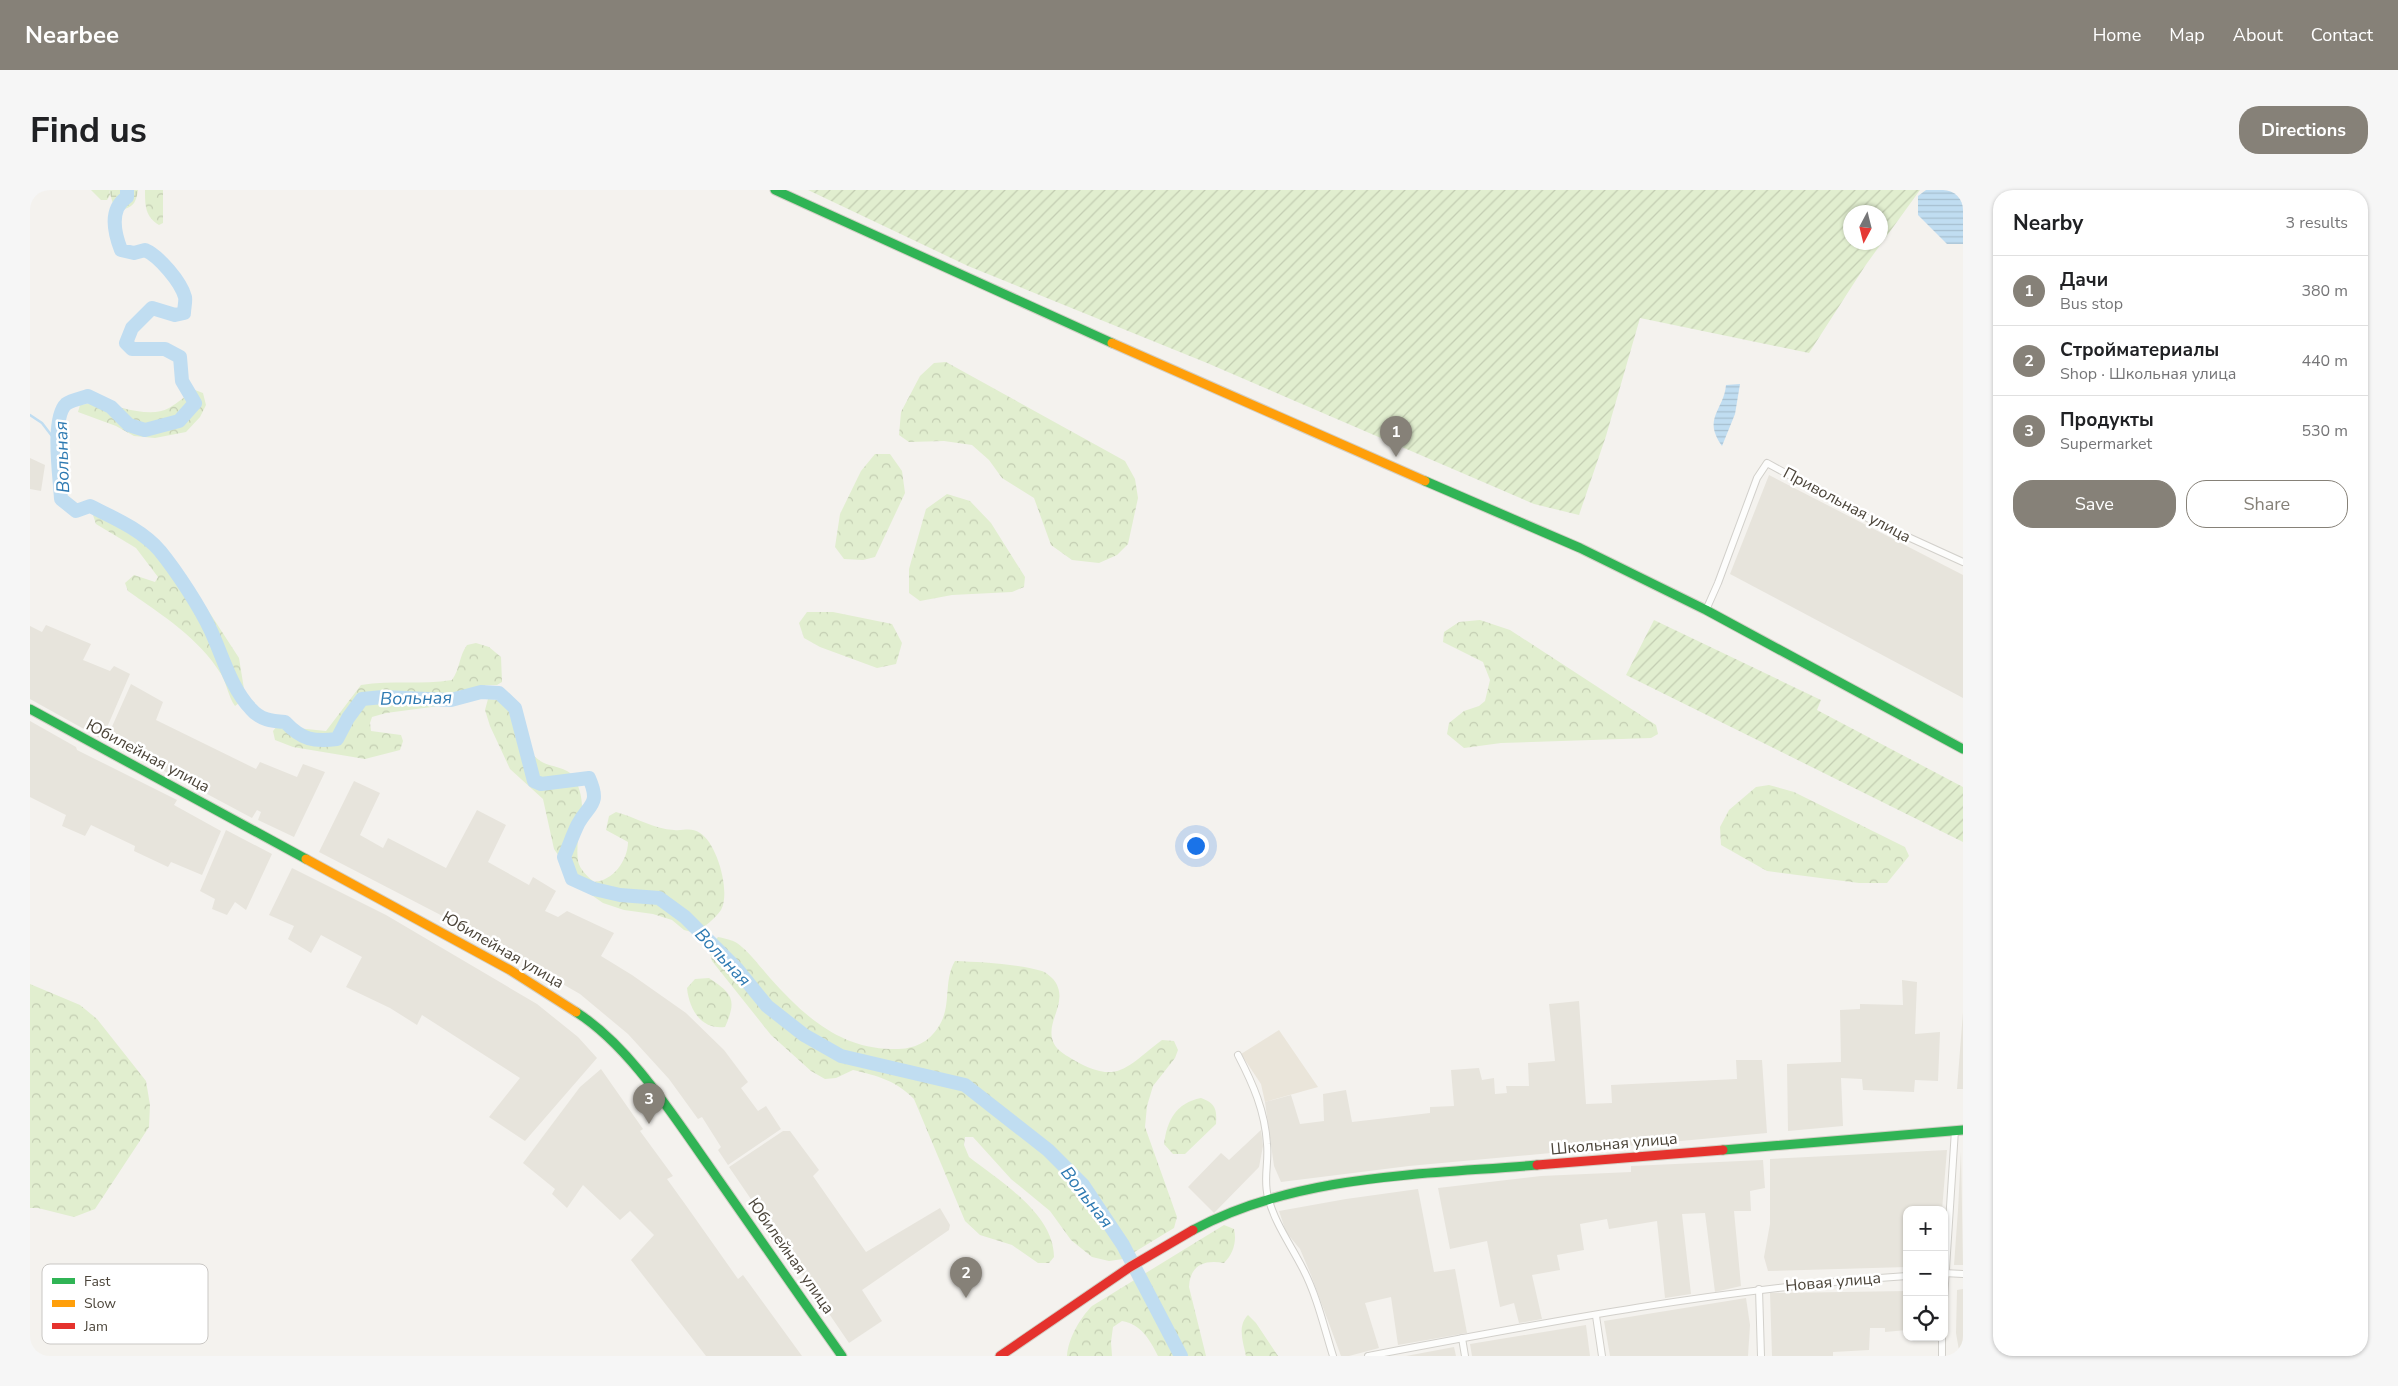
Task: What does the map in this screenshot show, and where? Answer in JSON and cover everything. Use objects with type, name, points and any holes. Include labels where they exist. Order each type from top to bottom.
[{"type":"street","points":[[775,190],[1239,401],[1580,548],[1706,610],[1963,749]]},
{"type":"street","name":"Привольная улица","points":[[1706,610],[1757,478],[1767,463],[1873,522],[1963,562]]},
{"type":"street","name":"Юбилейная улица","points":[[30,709],[510,970],[594,1023],[622,1051],[670,1111],[842,1356]]},
{"type":"street","points":[[1238,1055],[1256,1091],[1264,1117],[1268,1146],[1264,1182],[1268,1198],[1282,1233],[1304,1271],[1333,1356]]},
{"type":"street","points":[[1947,1251],[1959,1130]]},
{"type":"street","name":"Школьная улица","points":[[1000,1356],[1160,1249],[1212,1222],[1268,1198],[1318,1186],[1371,1179],[1959,1130]]},
{"type":"street","points":[[1948,1273],[1963,1274]]},
{"type":"street","name":"Новая улица","points":[[1368,1356],[1639,1307],[1758,1289],[1903,1276]]},
{"type":"street","points":[[1758,1289],[1761,1356]]},
{"type":"street","points":[[1596,1316],[1602,1356]]},
{"type":"street","points":[[1462,1338],[1465,1356]]},
{"type":"street","points":[[1942,1341],[1942,1356]]},
{"type":"shaded area","points":[[30,458],[45,465],[41,491],[30,489]]},
{"type":"shaded area","points":[[1769,475],[1963,575],[1963,698],[1730,574]]},
{"type":"shaded area","points":[[46,625],[91,644],[83,660],[110,671],[114,666],[130,674],[102,739],[30,699],[30,626],[42,632]]},
{"type":"shaded area","points":[[131,684],[163,702],[156,720],[256,769],[260,762],[297,777],[303,764],[325,772],[294,837],[258,820],[261,812],[257,810],[252,818],[106,740]]},
{"type":"shaded area","points":[[30,721],[76,747],[77,750],[177,800],[174,805],[221,831],[202,875],[171,862],[168,867],[134,851],[135,846],[91,825],[85,836],[62,826],[66,815],[30,797]]},
{"type":"shaded area","points":[[354,781],[380,793],[360,835],[383,848],[388,838],[446,868],[477,810],[506,825],[488,862],[529,885],[533,877],[556,891],[545,911],[558,917],[567,911],[614,933],[601,956],[686,1013],[724,1050],[748,1082],[741,1088],[758,1111],[766,1106],[781,1129],[728,1165],[718,1150],[721,1147],[702,1117],[698,1119],[669,1079],[628,1034],[580,994],[458,924],[319,852]]},
{"type":"shaded area","points":[[226,830],[272,854],[246,910],[235,902],[227,915],[212,909],[215,899],[200,891]]},
{"type":"shaded area","points":[[292,868],[386,915],[537,1004],[578,1037],[597,1058],[525,1141],[489,1117],[520,1078],[422,1015],[417,1025],[390,1008],[346,987],[362,957],[321,935],[311,953],[288,939],[294,926],[269,915]]},
{"type":"shaded area","points":[[1902,980],[1917,982],[1915,1034],[1940,1032],[1938,1081],[1915,1080],[1914,1092],[1863,1090],[1862,1079],[1841,1078],[1843,1126],[1788,1131],[1787,1064],[1841,1062],[1840,1010],[1860,1009],[1860,1004],[1903,1005]]},
{"type":"shaded area","points":[[1579,1001],[1586,1104],[1612,1103],[1611,1085],[1737,1079],[1736,1060],[1762,1060],[1767,1133],[1409,1166],[1281,1182],[1274,1166],[1265,1102],[1291,1095],[1300,1124],[1324,1121],[1323,1094],[1346,1090],[1352,1122],[1430,1113],[1430,1107],[1454,1106],[1451,1070],[1479,1068],[1482,1080],[1494,1078],[1495,1094],[1507,1093],[1506,1086],[1529,1086],[1528,1063],[1555,1061],[1549,1004]]},
{"type":"shaded area","points":[[1963,1012],[1963,1089],[1957,1089]]},
{"type":"shaded area","points":[[1279,1030],[1318,1087],[1265,1102],[1261,1084],[1241,1054]]},
{"type":"shaded area","points":[[601,1069],[643,1129],[640,1131],[673,1176],[667,1179],[738,1279],[743,1275],[802,1356],[706,1356],[631,1260],[654,1235],[630,1211],[620,1220],[583,1185],[567,1208],[552,1194],[555,1189],[523,1163],[580,1087]]},
{"type":"shaded area","points":[[1261,1130],[1263,1146],[1259,1167],[1214,1213],[1188,1187],[1221,1153],[1229,1160]]},
{"type":"shaded area","points":[[783,1131],[790,1131],[819,1170],[813,1176],[866,1252],[940,1208],[950,1225],[949,1230],[862,1290],[882,1321],[849,1343],[729,1167]]},
{"type":"shaded area","points":[[1947,1150],[1942,1206],[1903,1206],[1903,1267],[1768,1271],[1764,1257],[1770,1224],[1770,1159]]},
{"type":"shaded area","points":[[1961,1151],[1963,1265],[1954,1265],[1958,1210]]},
{"type":"shaded area","points":[[1763,1160],[1765,1188],[1750,1191],[1751,1211],[1734,1211],[1741,1286],[1715,1292],[1705,1213],[1682,1214],[1691,1294],[1665,1298],[1657,1221],[1609,1229],[1607,1219],[1580,1224],[1584,1250],[1557,1255],[1560,1270],[1532,1275],[1542,1319],[1519,1323],[1514,1303],[1500,1307],[1487,1241],[1450,1249],[1438,1188],[1541,1176],[1631,1172],[1631,1166]]},
{"type":"shaded area","points":[[1418,1189],[1434,1272],[1455,1269],[1467,1333],[1398,1345],[1391,1297],[1365,1303],[1379,1348],[1349,1356],[1341,1356],[1300,1249],[1286,1232],[1279,1211]]},
{"type":"shaded area","points":[[1963,1289],[1963,1356],[1960,1356],[1956,1333],[1957,1290]]},
{"type":"shaded area","points":[[1903,1291],[1903,1330],[1885,1332],[1885,1328],[1870,1328],[1869,1350],[1833,1352],[1833,1356],[1772,1356],[1770,1293]]},
{"type":"shaded area","points":[[1746,1298],[1750,1325],[1748,1356],[1610,1356],[1604,1321]]},
{"type":"shaded area","points":[[1586,1325],[1590,1356],[1472,1356],[1470,1344]]},
{"type":"shaded area","points":[[1454,1347],[1456,1356],[1406,1356]]},
{"type":"green space","points":[[91,190],[109,190],[110,195],[107,200],[101,200]]},
{"type":"green space","points":[[109,190],[138,190],[134,203],[121,210],[113,204]]},
{"type":"green space","points":[[145,190],[163,190],[163,223],[159,225],[148,214]]},
{"type":"green space","points":[[808,190],[1920,190],[1888,234],[1888,205],[1843,205],[1843,250],[1877,250],[1809,353],[1640,318],[1606,436],[1579,515],[1534,504],[1207,363],[968,266]]},
{"type":"green space","points":[[946,362],[1125,461],[1135,479],[1138,498],[1128,544],[1117,555],[1099,563],[1072,560],[1051,545],[1034,498],[1002,478],[989,460],[972,445],[944,441],[909,442],[899,435],[901,412],[920,376],[934,363]]},
{"type":"green space","points":[[195,390],[203,393],[206,405],[200,417],[186,432],[155,438],[134,436],[116,426],[78,412],[80,405],[91,403],[138,411],[159,412],[169,408]]},
{"type":"green space","points":[[875,454],[890,454],[902,471],[905,493],[875,557],[863,560],[844,559],[835,547],[840,514],[861,471]]},
{"type":"green space","points":[[947,494],[970,501],[991,523],[1025,577],[1024,587],[1012,592],[952,595],[920,601],[909,593],[909,569],[926,509]]},
{"type":"green space","points":[[93,515],[98,515],[116,523],[132,536],[159,545],[176,561],[239,658],[244,689],[239,703],[235,706],[221,674],[202,649],[179,628],[128,591],[125,583],[134,575],[155,582],[158,577],[136,548],[96,524]]},
{"type":"green space","points":[[807,612],[833,612],[892,624],[902,643],[896,664],[877,668],[820,647],[804,638],[799,623]]},
{"type":"green space","points":[[1480,620],[1510,630],[1656,725],[1658,734],[1651,738],[1501,743],[1464,748],[1447,734],[1449,723],[1464,711],[1479,706],[1485,701],[1490,680],[1483,662],[1443,642],[1444,632],[1459,622]]},
{"type":"green space","points":[[1654,620],[1821,700],[1817,710],[1963,787],[1963,842],[1626,675]]},
{"type":"green space","points":[[476,643],[489,647],[501,657],[502,682],[497,685],[486,685],[470,699],[462,703],[386,713],[372,717],[370,723],[371,731],[401,735],[403,741],[400,750],[365,759],[293,747],[275,740],[273,731],[277,726],[326,731],[361,685],[452,680],[467,645]]},
{"type":"green space","points":[[488,699],[505,701],[517,733],[532,754],[543,763],[564,769],[575,779],[582,801],[577,850],[578,861],[582,870],[589,878],[594,882],[607,878],[618,868],[625,856],[628,842],[606,830],[609,816],[616,812],[667,829],[694,830],[706,838],[721,868],[724,902],[721,910],[715,917],[695,933],[684,930],[672,920],[653,914],[624,910],[603,903],[580,887],[554,849],[543,799],[510,769],[490,726],[485,710]]},
{"type":"green space","points":[[1769,785],[1794,792],[1905,847],[1909,856],[1887,883],[1859,883],[1767,871],[1721,845],[1720,827],[1729,810],[1756,787]]},
{"type":"green space","points":[[718,937],[733,941],[742,947],[796,1005],[823,1027],[855,1043],[872,1047],[891,1049],[913,1047],[925,1041],[935,1032],[943,1018],[947,1002],[949,977],[955,961],[1010,965],[1042,971],[1048,974],[1054,980],[1059,990],[1059,1004],[1051,1031],[1053,1042],[1063,1053],[1088,1067],[1111,1072],[1121,1070],[1162,1040],[1174,1041],[1178,1050],[1175,1058],[1153,1086],[1147,1106],[1145,1127],[1177,1217],[1174,1228],[1123,1259],[1109,1261],[1092,1257],[1071,1240],[1050,1211],[1011,1179],[973,1137],[965,1137],[964,1145],[969,1157],[1010,1188],[1035,1213],[1052,1241],[1054,1257],[1049,1263],[1038,1263],[1012,1245],[980,1235],[965,1221],[914,1099],[893,1083],[870,1074],[853,1070],[836,1078],[825,1079],[811,1071],[771,1035],[712,961],[709,948]]},
{"type":"green space","points":[[709,978],[728,993],[732,1004],[725,1027],[717,1027],[703,1022],[690,1003],[687,988],[695,979]]},
{"type":"green space","points":[[30,984],[80,1005],[97,1019],[146,1081],[150,1105],[149,1127],[95,1209],[74,1217],[38,1208],[30,1208]]},
{"type":"green space","points":[[1201,1098],[1214,1107],[1216,1124],[1185,1154],[1173,1154],[1164,1144],[1170,1120],[1179,1108],[1192,1100]]},
{"type":"green space","points":[[1224,1225],[1234,1229],[1235,1234],[1234,1248],[1230,1256],[1224,1263],[1204,1263],[1195,1269],[1189,1287],[1206,1356],[1158,1356],[1140,1329],[1135,1325],[1122,1321],[1113,1327],[1112,1356],[1067,1356],[1075,1329],[1092,1306]]},
{"type":"green space","points":[[1248,1315],[1256,1323],[1278,1356],[1246,1356],[1242,1340],[1242,1329]]},
{"type":"water","points":[[1926,190],[1963,190],[1963,244],[1947,244],[1918,215],[1918,196]]},
{"type":"water","points":[[1740,384],[1735,414],[1722,446],[1714,428],[1716,414],[1726,385]]},
{"type":"waterway","name":"Вольная","points":[[127,190],[127,197],[121,202],[115,214],[116,236],[121,250],[134,253],[145,250],[151,253],[169,270],[183,291],[185,300],[184,313],[175,315],[152,308],[132,328],[126,343],[132,349],[165,349],[180,357],[182,381],[195,403],[179,421],[145,430],[129,425],[111,407],[88,396],[66,404],[61,411],[58,435],[61,499],[76,511],[90,506],[127,525],[145,537],[160,551],[201,611],[238,692],[255,713],[262,718],[285,722],[297,733],[315,740],[337,739],[348,718],[362,699],[383,697],[451,700],[481,692],[499,693],[515,708],[534,781],[541,784],[589,778],[594,799],[578,824],[564,857],[572,879],[594,889],[620,895],[659,898],[685,917],[737,969],[767,1006],[804,1035],[841,1056],[965,1085],[1048,1150],[1083,1185],[1123,1245],[1181,1356]]},
{"type":"waterway","points":[[30,415],[42,423],[58,444]]},
{"type":"traffic: fast","points":[[775,190],[1112,343]]},
{"type":"traffic: fast","points":[[1425,481],[1580,548],[1706,610],[1963,749]]},
{"type":"traffic: fast","points":[[30,709],[306,859]]},
{"type":"traffic: fast","points":[[576,1012],[596,1026],[615,1044],[650,1084],[842,1356]]},
{"type":"traffic: fast","points":[[1723,1150],[1963,1130]]},
{"type":"traffic: fast","points":[[1193,1230],[1233,1212],[1317,1187],[1405,1175],[1537,1165]]},
{"type":"traffic: slow","points":[[1112,343],[1425,481]]},
{"type":"traffic: slow","points":[[306,859],[510,970],[576,1012]]},
{"type":"traffic: jam","points":[[1537,1165],[1723,1150]]},
{"type":"traffic: jam","points":[[1000,1356],[1130,1267],[1193,1230]]},
{"type":"place","name":"Дачи","points":[[1396,457]]},
{"type":"place","name":"Продукты","points":[[649,1124]]},
{"type":"place","name":"Стройматериалы","points":[[966,1298]]}]
